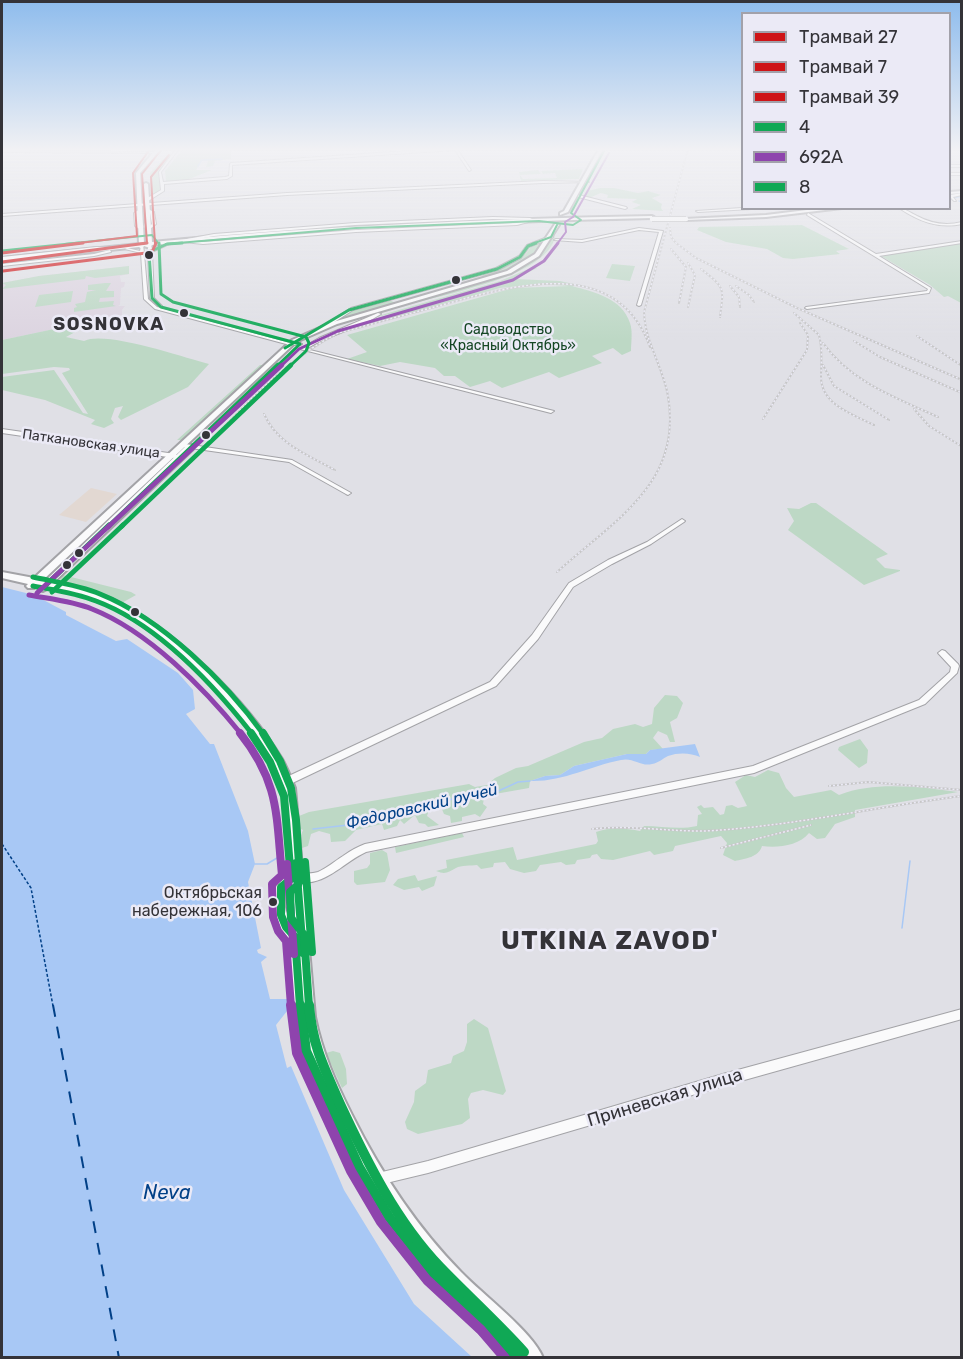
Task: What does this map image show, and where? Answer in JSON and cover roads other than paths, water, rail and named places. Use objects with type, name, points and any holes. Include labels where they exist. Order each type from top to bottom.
[{"type":"main road","points":[[140,212],[141,229],[146,246]]},
{"type":"main road","points":[[146,246],[150,228],[148,212]]},
{"type":"main road","points":[[2,262],[166,243],[333,228],[451,222],[686,218],[797,212]]},
{"type":"main road","points":[[547,220],[551,216],[562,214],[572,215],[581,220]]},
{"type":"main road","points":[[187,241],[356,228],[530,220]]},
{"type":"main road","points":[[547,220],[566,226],[576,224],[581,220]]},
{"type":"main road","points":[[296,345],[324,331],[518,273],[543,258],[557,225]]},
{"type":"main road","points":[[39,586],[296,345],[323,327],[503,275],[531,260],[566,226]]},
{"type":"main road","points":[[2,262],[111,249]]},
{"type":"main road","points":[[2,577],[85,597],[115,610],[176,655],[248,728],[264,749],[284,782],[308,1017],[313,1044],[374,1182],[411,1247],[433,1273],[487,1324],[517,1358]]},
{"type":"main road","points":[[294,878],[294,938],[306,1051],[348,1146],[426,1249],[455,1280],[507,1327],[534,1358]]},
{"type":"street","points":[[2,215],[53,212]]},
{"type":"street","points":[[806,212],[930,290],[807,308]]},
{"type":"street","points":[[907,212],[932,224],[962,223]]},
{"type":"street","points":[[187,241],[199,236],[286,229],[515,217],[530,220]]},
{"type":"street","points":[[451,222],[461,219]]},
{"type":"street","points":[[323,327],[352,309],[497,269],[520,258],[528,246],[553,238],[582,241],[632,230],[653,228],[661,232],[639,305]]},
{"type":"street","points":[[876,255],[962,242]]},
{"type":"street","points":[[146,246],[146,299],[152,306],[165,312],[551,411]]},
{"type":"street","points":[[2,262],[15,264],[94,255],[111,249]]},
{"type":"street","points":[[15,264],[26,260]]},
{"type":"street","name":"Паткановская улица","points":[[2,431],[175,456]]},
{"type":"street","points":[[186,446],[290,461],[348,493]]},
{"type":"street","points":[[284,782],[493,684],[535,636],[571,585],[649,543],[682,521]]},
{"type":"street","points":[[294,878],[308,880],[324,875],[341,860],[365,848],[754,769],[921,702],[953,673],[955,666],[942,653]]},
{"type":"street","name":"Приневская улица","points":[[374,1182],[723,1080],[962,1014]]},
{"type":"water","name":"Neva","points":[[2,587],[34,595],[116,641],[127,639],[178,673],[193,690],[195,709],[186,714],[210,744],[214,744],[248,831],[255,864],[248,882],[261,948],[257,950],[258,953],[267,957],[261,962],[270,999],[289,999],[291,997],[291,1006],[276,1025],[287,1068],[291,1066],[344,1190],[414,1304],[472,1357],[2,1358]]},
{"type":"water","name":"Федоровский ручей","points":[[695,744],[700,757],[676,754],[648,765],[625,759],[554,779],[530,781],[545,776],[560,775],[574,766],[627,754],[646,754],[650,750]]},
{"type":"waterway","name":"Федоровский ручей","points":[[313,829],[366,823],[432,807],[457,797],[494,793],[518,782],[530,781]]},
{"type":"waterway","points":[[255,864],[267,864],[277,858]]},
{"type":"waterway","points":[[902,928],[910,861]]},
{"type":"railway","points":[[557,572],[621,517],[640,497],[654,477],[665,453],[670,427],[668,396],[647,334],[644,312],[671,212]]},
{"type":"railway","points":[[670,228],[671,237],[676,243],[696,258],[797,308],[962,380]]},
{"type":"railway","points":[[671,249],[686,267],[679,303]]},
{"type":"railway","points":[[688,263],[695,275],[688,307]]},
{"type":"railway","points":[[701,269],[721,288],[720,317]]},
{"type":"railway","points":[[206,445],[284,369],[338,333],[492,292],[524,286],[555,284],[585,287],[611,297],[634,317],[650,347]]},
{"type":"railway","points":[[730,286],[739,297],[740,307]]},
{"type":"railway","points":[[736,286],[749,295],[754,302]]},
{"type":"railway","points":[[794,313],[819,335],[822,387],[826,395],[840,408],[874,425]]},
{"type":"railway","points":[[763,419],[807,350],[808,335],[800,323]]},
{"type":"railway","points":[[917,336],[962,366]]},
{"type":"railway","points":[[854,341],[880,357],[962,393]]},
{"type":"railway","points":[[823,343],[834,357],[861,379],[891,396],[938,417]]},
{"type":"railway","points":[[823,365],[834,386],[889,420]]},
{"type":"railway","points":[[914,409],[929,426],[961,446]]},
{"type":"railway","points":[[264,414],[285,441],[335,470]]},
{"type":"railway","points":[[829,786],[868,782],[962,790]]},
{"type":"railway","points":[[592,829],[721,830],[781,824],[962,796]]},
{"type":"railway","points":[[721,848],[811,825]]},
{"type":"tram line","name":"39","points":[[2,253],[137,236],[136,212]]},
{"type":"tram line","name":"27","points":[[2,262],[147,243],[145,212]]},
{"type":"tram line","name":"7","points":[[3,271],[146,253],[153,250],[156,243],[154,212]]},
{"type":"place","name":"Октябрьская набережная, 106","points":[[273,902]]},
{"type":"district","name":"SOSNOVKA","points":[[109,325]]},
{"type":"district","name":"UTKINA ZAVOD'","points":[[610,941]]},
{"type":"park label","name":"Садоводство «Красный Октябрь»","points":[[508,338]]}]
